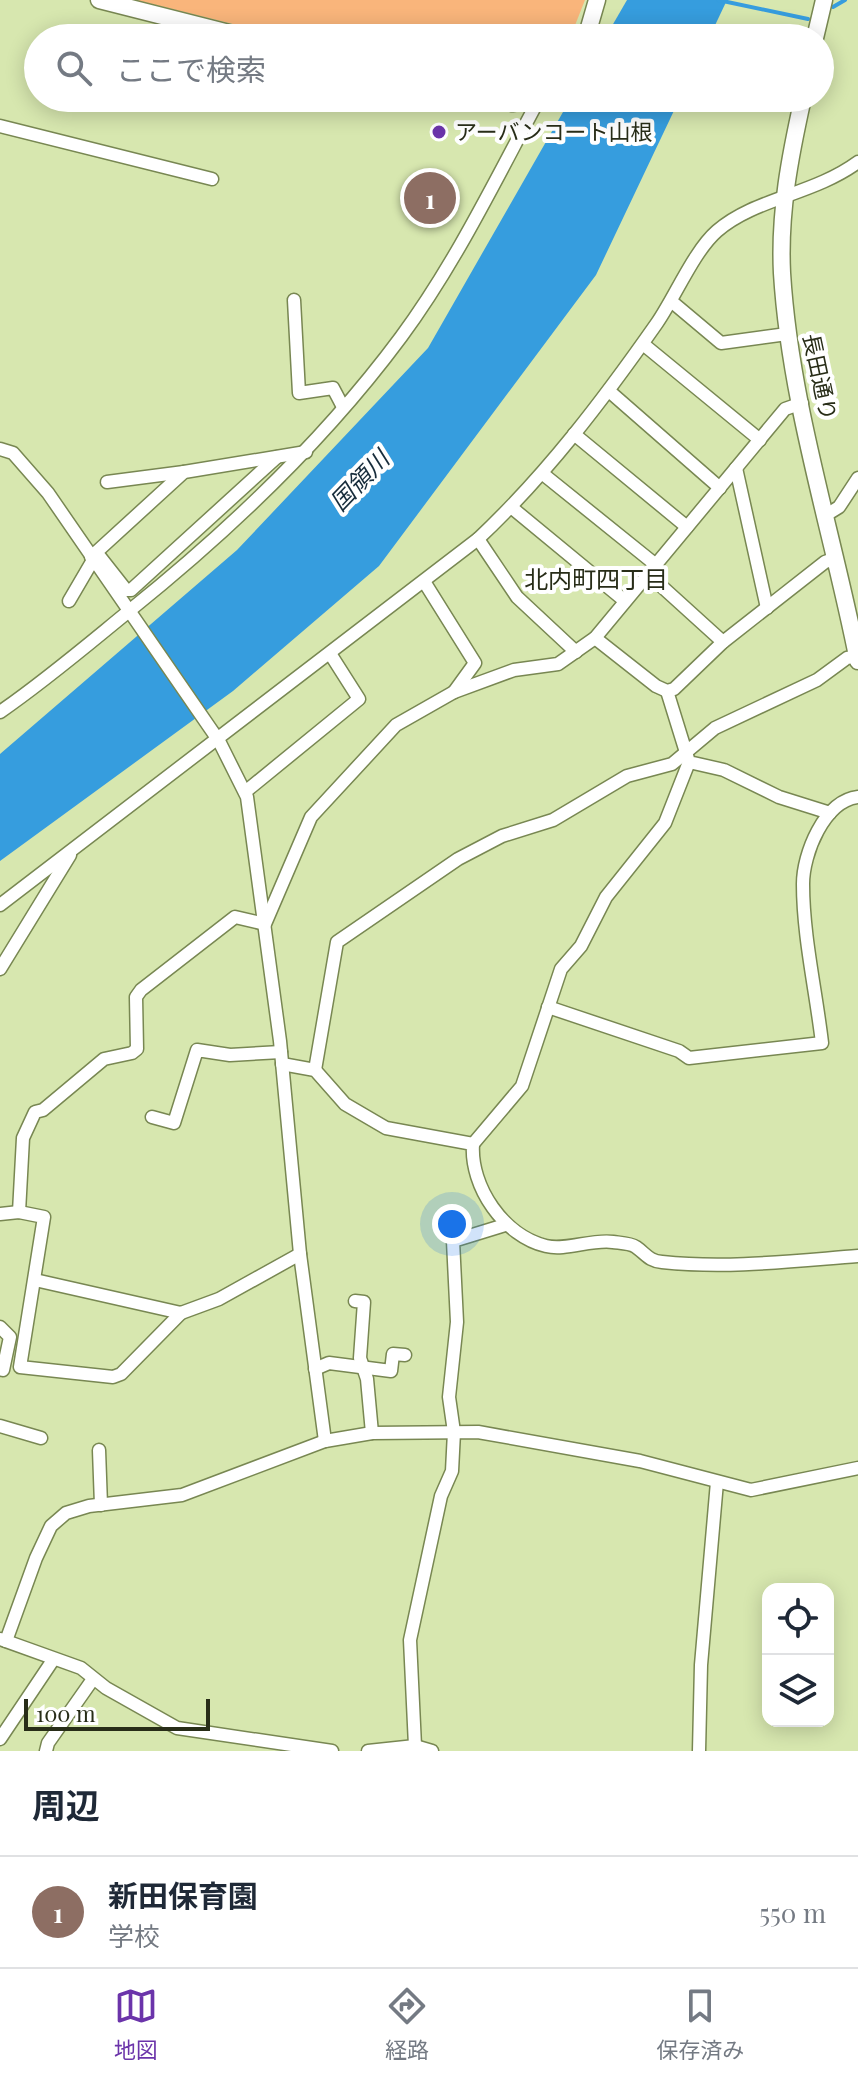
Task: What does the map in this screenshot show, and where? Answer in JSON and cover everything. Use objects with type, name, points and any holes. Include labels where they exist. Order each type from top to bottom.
[{"type":"street","points":[[99,0],[194,24]]},
{"type":"street","points":[[590,24],[597,0]]},
{"type":"street","points":[[818,24],[824,0]]},
{"type":"street","points":[[0,712],[131,616],[235,522],[306,452],[402,336],[460,246],[535,112]]},
{"type":"street","name":"長田通り","points":[[800,112],[784,198],[782,270],[787,334],[858,657]]},
{"type":"street","points":[[0,126],[212,179]]},
{"type":"street","points":[[0,905],[216,738],[331,655],[478,539],[543,474],[609,391],[713,234],[734,217],[836,178],[858,162]]},
{"type":"street","points":[[294,300],[299,393],[333,388],[343,407]]},
{"type":"street","points":[[671,301],[721,343],[787,334]]},
{"type":"street","points":[[643,344],[760,440]]},
{"type":"street","points":[[609,391],[720,488]]},
{"type":"street","points":[[265,924],[311,817],[396,725],[454,692],[514,670],[558,664],[595,638],[785,409],[802,403]]},
{"type":"street","points":[[574,434],[687,527]]},
{"type":"street","points":[[0,449],[13,453],[48,493],[216,738],[245,792],[282,1058],[300,1254],[325,1441]]},
{"type":"street","points":[[107,482],[306,452]]},
{"type":"street","points":[[93,556],[126,590],[131,590],[277,457]]},
{"type":"street","points":[[736,468],[767,608]]},
{"type":"street","points":[[69,601],[93,556],[184,472]]},
{"type":"street","points":[[543,474],[652,569],[723,642]]},
{"type":"street","points":[[826,515],[839,507],[858,478]]},
{"type":"street","points":[[511,507],[625,601]]},
{"type":"street","points":[[478,539],[517,597],[576,652]]},
{"type":"street","points":[[667,691],[674,689],[723,642],[825,562],[836,558]]},
{"type":"street","points":[[425,583],[475,663],[454,692]]},
{"type":"street","points":[[595,638],[667,691],[687,758]]},
{"type":"street","points":[[245,792],[359,699],[331,655]]},
{"type":"street","points":[[858,657],[847,658],[817,680],[715,728],[687,758],[665,823],[606,897],[581,946],[561,969],[522,1086],[473,1144],[476,1176],[505,1225],[514,1233],[548,1247],[608,1241],[634,1246],[648,1259],[658,1262],[719,1265],[858,1256]]},
{"type":"street","points":[[315,1070],[337,942],[458,859],[502,836],[553,820],[619,780],[687,758],[724,770],[779,797],[830,813]]},
{"type":"street","points":[[548,1007],[679,1051],[689,1058],[822,1043],[802,882],[809,853],[830,813],[839,804],[858,797]]},
{"type":"street","points":[[0,969],[38,913],[71,852]]},
{"type":"street","points":[[19,1212],[23,1138],[35,1112],[43,1110],[104,1059],[137,1049],[136,997],[141,990],[235,917],[265,924]]},
{"type":"street","points":[[152,1117],[174,1123],[197,1050],[282,1058],[315,1070],[345,1104],[386,1128],[473,1144]]},
{"type":"street","points":[[0,1214],[19,1212],[44,1217],[20,1367]]},
{"type":"street","points":[[415,1746],[410,1640],[441,1496],[452,1471],[454,1432],[449,1397],[457,1322],[453,1241],[505,1225]]},
{"type":"street","points":[[0,1327],[10,1337],[2,1372],[20,1367],[113,1377],[121,1374],[181,1313],[219,1299],[300,1254]]},
{"type":"street","points":[[35,1280],[181,1313]]},
{"type":"street","points":[[355,1301],[364,1302],[360,1358],[372,1433]]},
{"type":"street","points":[[315,1369],[329,1363],[391,1371],[393,1354],[405,1355]]},
{"type":"street","points":[[0,1426],[41,1438]]},
{"type":"street","points":[[332,1751],[177,1728],[93,1679],[81,1668],[3,1640],[51,1526],[66,1513],[97,1505],[182,1495],[325,1441],[372,1433],[478,1432],[640,1461],[751,1490],[858,1468]]},
{"type":"street","points":[[95,1451],[97,1505]]},
{"type":"street","points":[[699,1751],[701,1650],[717,1482]]},
{"type":"street","points":[[0,1739],[53,1660]]},
{"type":"street","points":[[46,1751],[48,1743],[93,1679]]},
{"type":"street","points":[[368,1751],[415,1746],[432,1751]]},
{"type":"shaded area","points":[[136,0],[585,0],[576,24],[233,24]]},
{"type":"water","points":[[627,0],[727,0],[716,24],[613,24]]},
{"type":"water","name":"国領川","points":[[563,112],[673,112],[596,275],[379,566],[233,691],[0,861],[0,754],[237,550],[428,348]]},
{"type":"waterway","points":[[718,0],[808,19]]},
{"type":"waterway","points":[[833,7],[845,0]]},
{"type":"place","name":"アーバンコート山根","points":[[439,132]]},
{"type":"place","name":"新田保育園","points":[[430,198]]},
{"type":"district","name":"北内町四丁目","points":[[596,580]]}]
